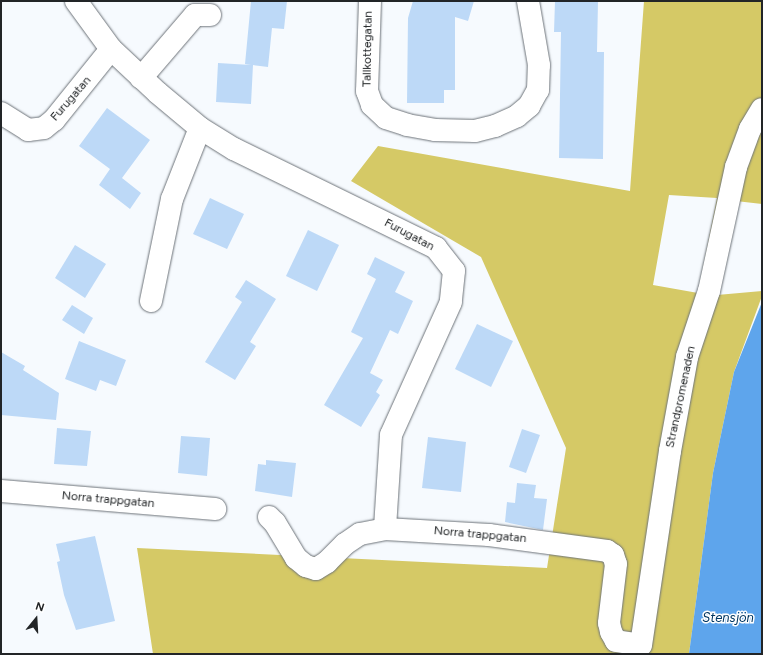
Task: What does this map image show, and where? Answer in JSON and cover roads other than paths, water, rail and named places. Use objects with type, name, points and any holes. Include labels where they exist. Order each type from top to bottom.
[{"type":"street","name":"Furugatan","points":[[76,1],[112,49],[141,78],[200,128],[234,149],[436,248],[454,271],[451,302],[391,435],[385,529]]},
{"type":"street","name":"Tallkottegatan","points":[[370,1],[366,91],[372,105],[386,118],[407,125],[435,130],[475,131],[495,126],[517,116],[529,106],[538,90],[539,65],[528,1]]},
{"type":"street","points":[[141,78],[194,15],[210,15]]},
{"type":"street","name":"Furugatan","points":[[1,113],[28,130],[44,128],[54,120],[112,49]]},
{"type":"street","name":"Strandpromenaden","points":[[640,646],[670,451],[687,357],[708,291],[736,167],[750,129],[762,109]]},
{"type":"street","points":[[151,301],[172,199],[200,128]]},
{"type":"street","name":"Norra trappgatan","points":[[1,491],[215,509]]},
{"type":"street","name":"Norra trappgatan","points":[[269,517],[275,523],[296,558],[306,566],[316,569],[327,562],[345,544],[360,534],[385,529],[489,535],[607,551],[613,554],[616,564],[609,623],[611,632],[616,641],[640,646]]},
{"type":"water","name":"Stensjön","points":[[762,302],[762,654],[689,654],[713,473],[734,372]]}]
